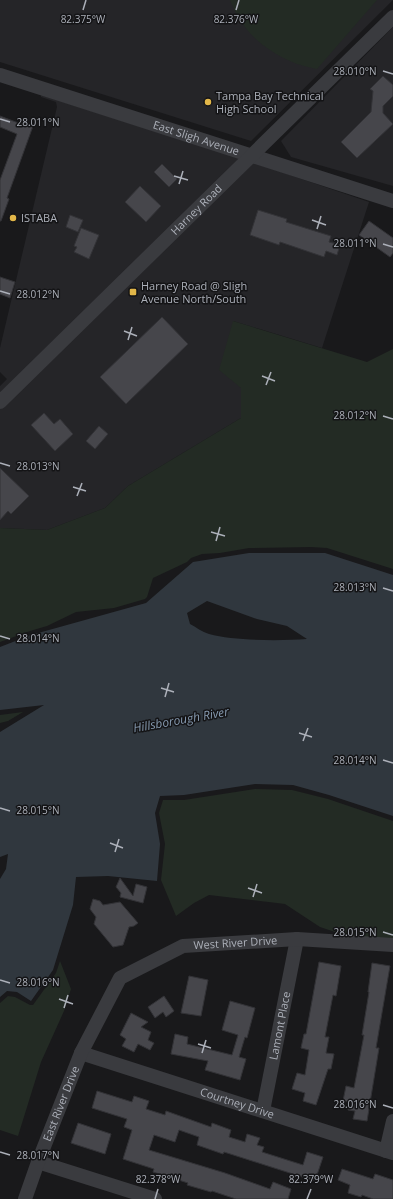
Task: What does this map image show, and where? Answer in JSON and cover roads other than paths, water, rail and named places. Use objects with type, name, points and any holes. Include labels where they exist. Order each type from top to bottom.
[{"type":"street","name":"Harney Road","points":[[0,402],[393,17]]},
{"type":"street","name":"East Sligh Avenue","points":[[0,75],[393,201]]},
{"type":"street","name":"West River Drive","points":[[81,1053],[120,978],[183,946],[297,939],[393,945]]},
{"type":"street","name":"Lamont Place","points":[[263,1111],[297,939]]},
{"type":"street","name":"Courtney Drive","points":[[81,1053],[390,1152]]},
{"type":"street","name":"East River Drive","points":[[25,1199],[81,1053]]},
{"type":"street","points":[[390,1152],[393,1121]]},
{"type":"street","points":[[38,1162],[155,1199]]},
{"type":"water","name":"Hillsborough River","points":[[249,553],[325,553],[393,575],[393,816],[293,785],[255,784],[184,795],[160,796],[155,813],[160,844],[157,881],[108,876],[76,877],[73,905],[53,970],[31,1001],[17,992],[7,991],[0,997],[0,879],[6,869],[8,854],[0,857],[0,732],[44,705],[0,710],[0,647],[31,635],[146,603],[193,562]],"holes":[[[207,601],[257,619],[287,626],[307,639],[258,640],[231,638],[206,633],[190,624],[187,613]]]},
{"type":"place","name":"Tampa Bay Technical High School","points":[[208,102]]},
{"type":"place","name":"ISTABA","points":[[13,218]]},
{"type":"place","name":"Harney Road @ Sligh Avenue North/South","points":[[133,292]]}]
